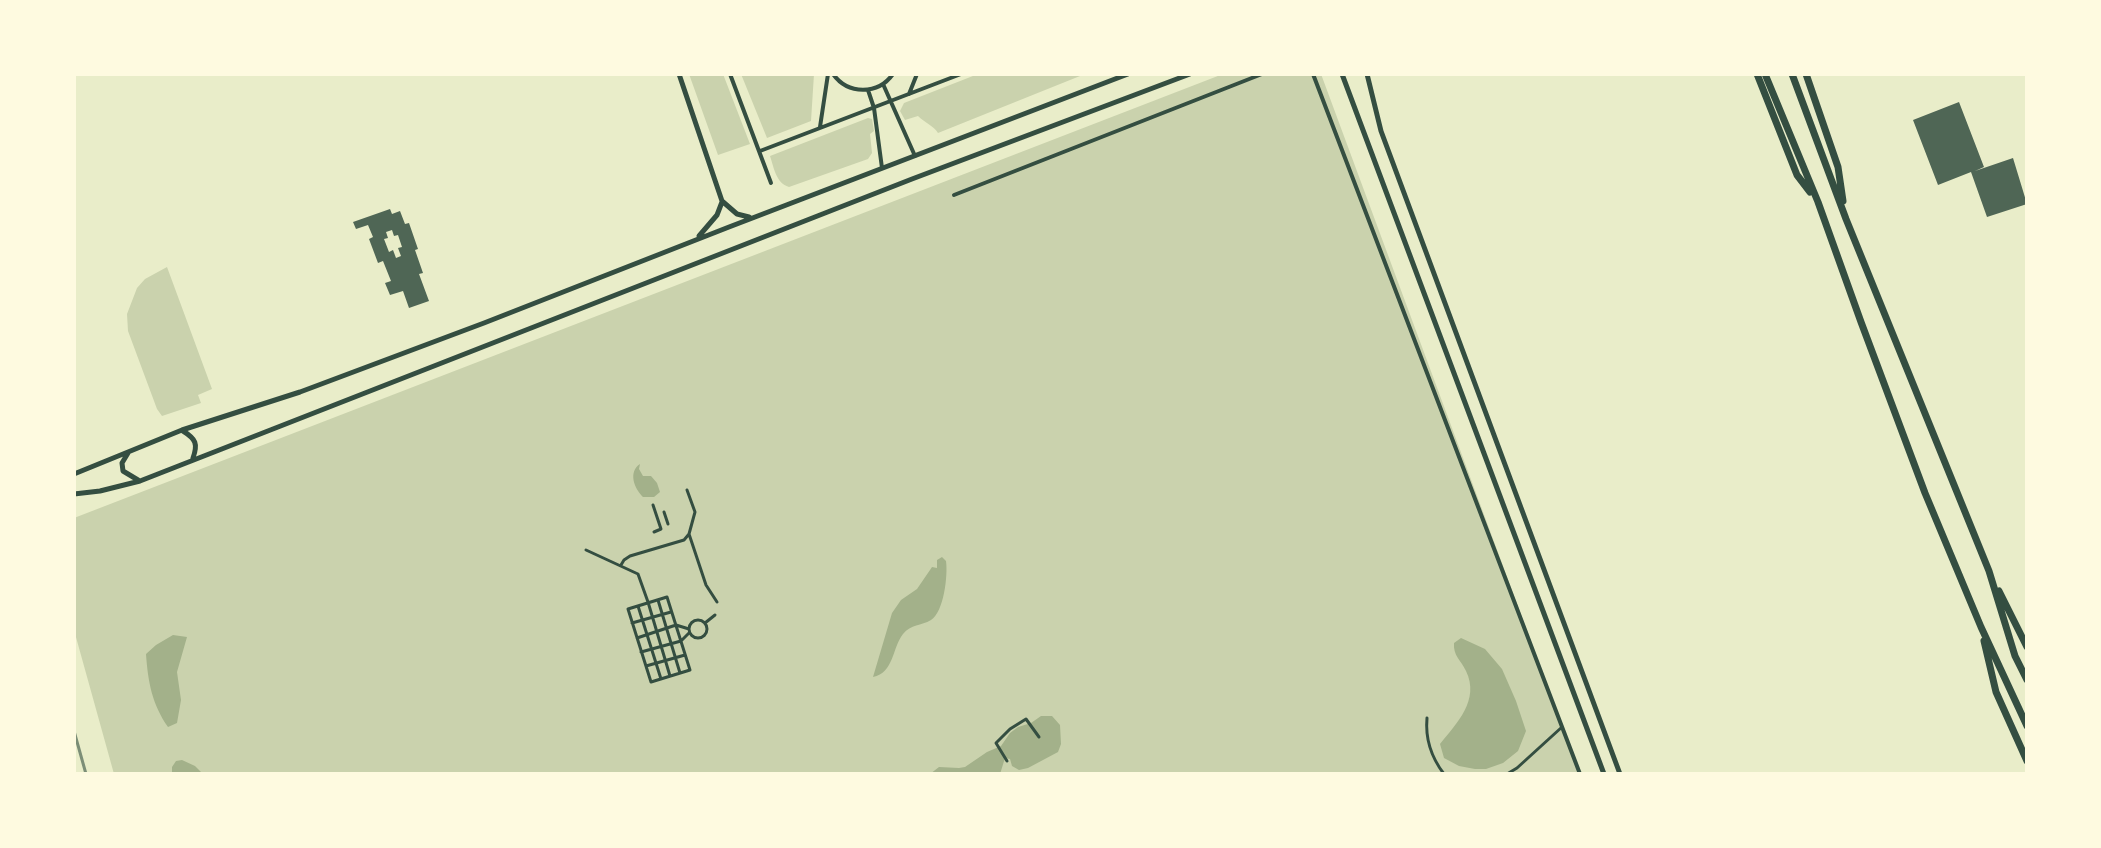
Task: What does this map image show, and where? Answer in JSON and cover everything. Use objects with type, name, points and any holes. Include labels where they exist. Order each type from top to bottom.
[{"type":"highway","points":[[1757,74],[1797,175],[1818,202]]},
{"type":"highway","points":[[1765,74],[1818,202],[1925,493],[1981,627],[2027,726]]},
{"type":"highway","points":[[1792,74],[1846,219],[1989,571],[2027,647]]},
{"type":"highway","points":[[1806,74],[1838,167],[1846,219]]},
{"type":"highway","points":[[1989,571],[2015,656],[2027,680]]},
{"type":"highway","points":[[1981,627],[1996,692],[2027,761]]},
{"type":"street","points":[[679,74],[722,201],[737,214],[752,218]]},
{"type":"street","points":[[730,74],[771,183]]},
{"type":"street","points":[[820,128],[830,74]]},
{"type":"street","points":[[830,74],[844,86],[856,90],[868,90],[883,84],[893,74]]},
{"type":"street","points":[[909,94],[917,74]]},
{"type":"street","points":[[760,151],[961,74]]},
{"type":"street","points":[[74,474],[182,430],[300,392],[484,323],[1128,74]]},
{"type":"street","points":[[74,494],[140,481],[924,174],[1190,74]]},
{"type":"street","points":[[954,195],[1262,74]]},
{"type":"street","points":[[1313,74],[1580,774]]},
{"type":"street","points":[[1342,74],[1604,774]]},
{"type":"street","points":[[1367,74],[1381,131],[1620,774]]},
{"type":"street","points":[[883,84],[915,156]]},
{"type":"street","points":[[868,90],[874,108],[882,168]]},
{"type":"street","points":[[695,240],[717,215],[722,201]]},
{"type":"street","points":[[182,430],[195,441],[192,459]]},
{"type":"street","points":[[128,452],[122,463],[123,471],[140,481]]},
{"type":"street","points":[[621,565],[630,556],[684,540],[689,534],[695,512],[687,490]]},
{"type":"street","points":[[653,505],[661,529],[654,532]]},
{"type":"street","points":[[664,512],[668,524]]},
{"type":"street","points":[[658,521],[666,518]]},
{"type":"street","points":[[689,534],[706,585],[717,602]]},
{"type":"street","points":[[586,550],[638,574],[670,676]]},
{"type":"street","points":[[667,597],[690,670],[651,682],[628,609],[648,602],[667,597]]},
{"type":"street","points":[[658,599],[680,673]]},
{"type":"street","points":[[638,606],[661,679]]},
{"type":"street","points":[[632,623],[672,611]]},
{"type":"street","points":[[705,623],[715,615]]},
{"type":"street","points":[[637,638],[676,625],[689,631],[696,638],[704,637],[708,628],[699,620],[693,621],[689,631],[681,641],[641,652]]},
{"type":"street","points":[[646,666],[685,655]]},
{"type":"street","points":[[1427,718],[1425,734],[1444,774]]},
{"type":"street","points":[[1007,761],[996,743],[1010,729],[1026,719],[1037,734]]},
{"type":"street","points":[[1507,774],[1562,726]]},
{"type":"shaded area","points":[[689,74],[723,74],[750,144],[718,155]]},
{"type":"shaded area","points":[[741,74],[814,74],[811,121],[767,138]]},
{"type":"shaded area","points":[[978,74],[1085,74],[938,133],[918,116],[905,120],[900,111],[904,103]]},
{"type":"shaded area","points":[[1223,74],[1321,74],[1580,774],[114,774],[74,630],[74,518]]},
{"type":"shaded area","points":[[872,119],[874,131],[870,134],[872,153],[868,159],[789,187],[778,179],[770,156]]},
{"type":"shaded area","points":[[167,267],[212,389],[198,395],[201,403],[162,416],[128,331],[127,314],[137,288],[145,279]]},
{"type":"shaded area","points":[[640,464],[643,476],[651,476],[657,483],[660,492],[654,497],[643,497],[635,485],[634,471]]},
{"type":"shaded area","points":[[942,557],[946,561],[946,584],[935,616],[906,631],[885,671],[873,677],[892,613],[901,600],[917,589],[932,567],[937,568],[937,560]]},
{"type":"shaded area","points":[[173,635],[187,637],[177,672],[181,700],[177,723],[168,727],[152,692],[146,654]]},
{"type":"shaded area","points":[[1461,638],[1485,649],[1502,669],[1526,731],[1518,751],[1503,763],[1486,769],[1459,766],[1444,758],[1440,744],[1465,710],[1470,692],[1470,682],[1454,647],[1454,643]]},
{"type":"shaded area","points":[[1041,716],[1052,716],[1060,725],[1061,744],[1058,752],[1028,768],[1019,770],[1012,766],[1010,759],[1005,758],[1000,774],[930,774],[939,767],[965,767],[1001,746],[1018,727]]},
{"type":"shaded area","points":[[182,760],[203,774],[172,774],[176,761]]},
{"type":"building","points":[[1959,102],[1984,167],[1975,171],[2013,158],[2027,204],[1987,217],[1971,172],[1938,185],[1913,120]]},
{"type":"building","points":[[390,209],[392,214],[400,211],[405,224],[409,223],[418,249],[415,250],[423,273],[419,274],[429,301],[409,308],[403,291],[390,295],[385,283],[391,281],[383,261],[378,263],[369,239],[373,237],[368,225],[356,229],[353,222]],"holes":[[[392,230],[394,236],[398,235],[402,247],[398,248],[401,256],[396,258],[393,250],[389,252],[384,239],[388,238],[386,232]]]},
{"type":"railway","points":[[74,731],[86,774]]}]
